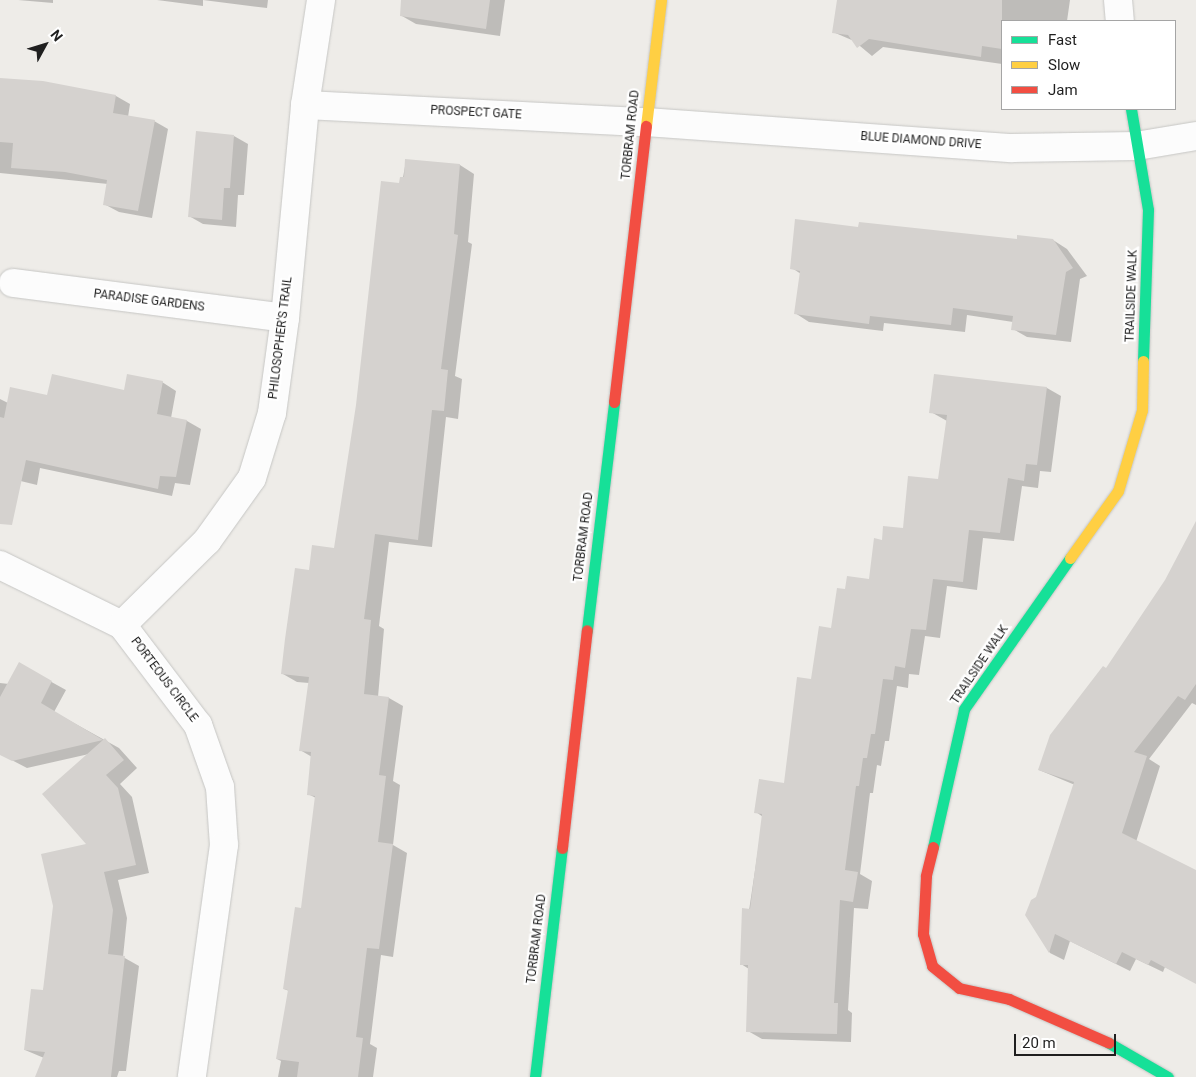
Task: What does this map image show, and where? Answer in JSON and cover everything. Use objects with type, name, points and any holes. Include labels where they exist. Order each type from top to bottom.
[{"type":"street","name":"PHILOSOPHER'S TRAIL","points":[[122,625],[207,541],[252,478],[272,413],[285,318],[305,105],[321,0]]},
{"type":"street","name":"TORBRAM ROAD","points":[[535,1077],[661,0]]},
{"type":"street","points":[[1118,0],[1120,20]]},
{"type":"street","name":"PROSPECT GATE","points":[[305,105],[646,122]]},
{"type":"street","name":"TRAILSIDE WALK","points":[[1131,110],[1148,210],[1142,410],[1118,490],[964,709],[926,876],[923,934],[932,966],[959,988],[1009,998],[1118,1047],[1168,1077]]},
{"type":"street","name":"BLUE DIAMOND DRIVE","points":[[646,122],[1012,148],[1137,146],[1196,136]]},
{"type":"street","name":"PARADISE GARDENS","points":[[13,283],[285,318]]},
{"type":"street","name":"PORTEOUS CIRCLE","points":[[0,565],[122,625],[198,724],[220,788],[224,845],[192,1077]]},
{"type":"building","points":[[401,0],[490,0],[486,29],[400,16]]},
{"type":"building","points":[[837,0],[1002,0],[1001,49],[982,46],[981,57],[869,39],[857,48],[848,35],[832,33]]},
{"type":"building","points":[[0,78],[43,81],[116,95],[113,113],[155,120],[138,211],[103,205],[107,180],[65,172],[11,168],[13,143],[0,142]]},
{"type":"building","points":[[196,131],[234,135],[230,188],[224,188],[222,220],[188,217]]},
{"type":"building","points":[[405,159],[460,164],[454,234],[458,235],[441,369],[448,370],[444,411],[432,410],[418,540],[375,534],[364,619],[371,620],[364,694],[389,697],[379,775],[386,776],[378,842],[393,844],[379,949],[367,948],[356,1037],[363,1038],[358,1077],[297,1077],[299,1062],[276,1059],[288,990],[283,989],[295,907],[301,908],[315,796],[307,795],[311,752],[299,751],[309,677],[281,674],[285,639],[295,568],[309,570],[312,545],[334,548],[356,405],[381,181],[399,183],[400,177],[404,177]]},
{"type":"building","points":[[795,219],[858,227],[859,222],[1017,239],[1017,235],[1053,239],[1073,268],[1066,272],[1056,335],[1011,330],[1013,316],[953,308],[951,325],[870,316],[869,324],[794,314],[800,271],[790,269]]},
{"type":"building","points":[[52,374],[124,390],[127,374],[163,381],[157,414],[187,420],[176,477],[160,476],[158,489],[26,460],[12,525],[0,524],[0,417],[4,418],[10,387],[47,395]]},
{"type":"building","points":[[934,374],[1047,387],[1037,465],[1026,464],[1024,481],[1008,478],[1000,533],[969,530],[963,582],[933,579],[926,630],[911,629],[905,668],[895,666],[893,680],[883,679],[875,734],[871,734],[867,758],[863,758],[859,786],[856,786],[845,870],[858,872],[853,902],[840,900],[834,1003],[838,1003],[837,1034],[746,1032],[748,965],[740,965],[742,908],[750,909],[762,814],[754,813],[759,779],[784,783],[797,677],[811,679],[819,626],[831,628],[837,588],[845,589],[847,576],[869,579],[874,538],[882,540],[883,526],[903,528],[908,476],[938,479],[947,415],[929,413]]},
{"type":"building","points":[[1196,521],[1196,684],[1185,700],[1178,696],[1134,752],[1147,756],[1122,833],[1196,870],[1196,984],[1151,960],[1148,965],[1122,952],[1116,964],[1055,934],[1049,953],[1025,915],[1031,900],[1036,897],[1074,782],[1038,770],[1050,735],[1103,666],[1106,668],[1165,580]]},
{"type":"building","points":[[19,662],[52,681],[41,703],[103,740],[12,761],[0,755],[0,697]]},
{"type":"building","points":[[105,738],[124,760],[106,775],[118,788],[136,865],[104,872],[113,910],[108,954],[125,956],[111,1077],[35,1077],[45,1052],[24,1050],[31,989],[43,990],[53,906],[41,854],[86,844],[42,794]]},
{"type":"traffic: fast","points":[[1131,110],[1148,210],[1143,361]]},
{"type":"traffic: fast","points":[[587,630],[614,402]]},
{"type":"traffic: fast","points":[[933,847],[964,709],[1070,558]]},
{"type":"traffic: fast","points":[[535,1077],[562,848]]},
{"type":"traffic: fast","points":[[1109,1043],[1168,1077]]},
{"type":"traffic: slow","points":[[646,126],[661,0]]},
{"type":"traffic: slow","points":[[1070,558],[1118,491],[1142,410],[1143,361]]},
{"type":"traffic: jam","points":[[614,402],[646,126]]},
{"type":"traffic: jam","points":[[562,848],[587,630]]},
{"type":"traffic: jam","points":[[933,847],[926,876],[923,934],[932,966],[959,988],[1009,999],[1109,1043]]}]
